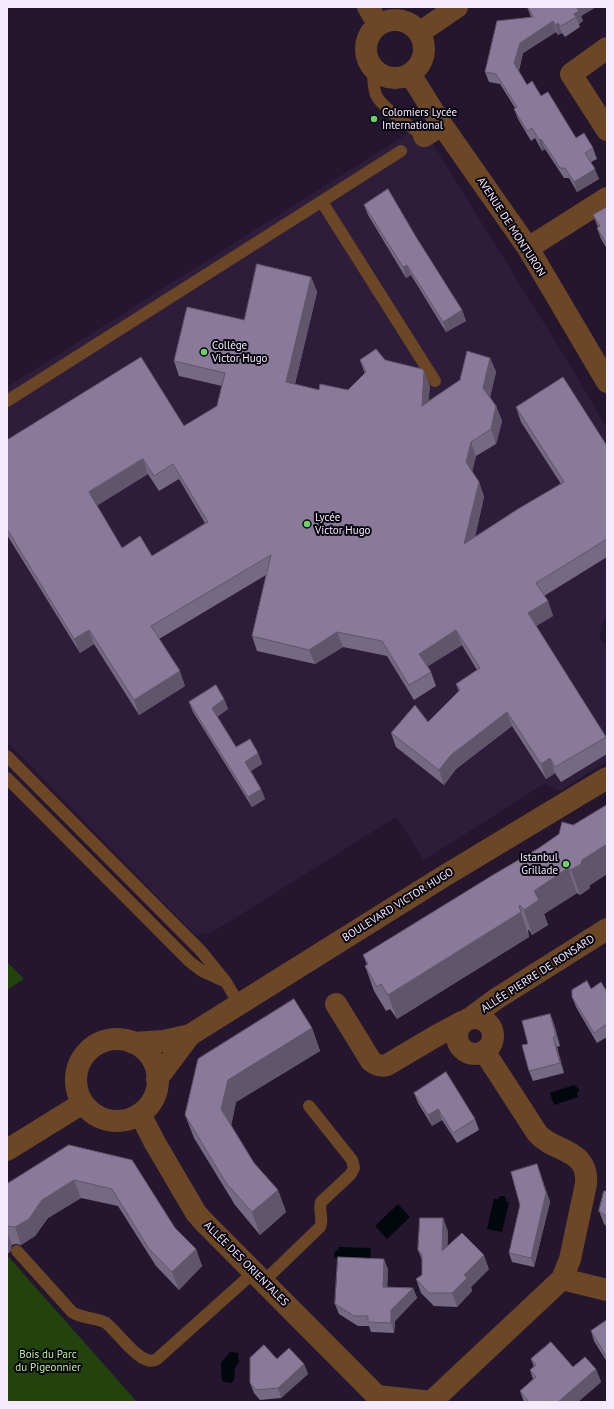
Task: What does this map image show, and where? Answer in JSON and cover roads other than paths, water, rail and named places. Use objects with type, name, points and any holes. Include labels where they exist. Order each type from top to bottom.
[{"type":"street","points":[[419,33],[457,7]]},
{"type":"street","points":[[373,16],[389,20],[403,21],[412,26],[419,33],[424,50],[422,61],[416,70],[404,78],[390,79],[373,69],[366,57],[365,48],[373,16]]},
{"type":"street","points":[[607,48],[571,74],[607,130]]},
{"type":"street","name":"AVENUE DE MONTURON","points":[[410,74],[433,131],[528,248],[607,382]]},
{"type":"street","points":[[528,248],[607,198]]},
{"type":"street","name":"BOULEVARD VICTOR HUGO","points":[[133,1043],[164,1041],[190,1035],[442,878],[607,778]]},
{"type":"street","name":"ALLÉE PIERRE DE RONSARD","points":[[336,1004],[371,1061],[375,1064],[384,1066],[388,1065],[436,1036],[465,1021],[496,999],[607,929]]},
{"type":"street","points":[[376,1399],[432,1402],[562,1279],[570,1259],[587,1177],[583,1166],[572,1153],[547,1142],[537,1133],[484,1051],[474,1054],[467,1053],[462,1048],[458,1042],[457,1035],[458,1028],[465,1021]]},
{"type":"street","name":"BOULEVARD VICTOR HUGO","points":[[158,1079],[190,1035]]},
{"type":"street","points":[[122,1040],[133,1043],[142,1048],[153,1062],[158,1079],[155,1095],[148,1107],[140,1114],[124,1120],[106,1119],[91,1112],[83,1103],[79,1095],[76,1078],[77,1070],[86,1054],[95,1046],[104,1041],[122,1040]]},
{"type":"street","points":[[7,1150],[83,1103]]},
{"type":"street","name":"ALLÉE DES ORIENTALES","points":[[140,1114],[155,1143],[196,1212],[376,1399]]},
{"type":"street","points":[[562,1279],[607,1290]]},
{"type":"lane","points":[[373,69],[373,85],[377,97],[396,116],[433,131]]},
{"type":"lane","points":[[7,401],[401,151]]},
{"type":"lane","points":[[322,202],[435,381]]},
{"type":"lane","points":[[7,756],[201,951],[226,982],[239,1004]]},
{"type":"lane","points":[[7,778],[190,962],[202,971],[226,982]]},
{"type":"lane","points":[[17,1251],[72,1312],[80,1316],[106,1323],[136,1353],[150,1362],[157,1359],[322,1224],[319,1206],[321,1202],[350,1175],[354,1168],[352,1160],[309,1106]]},
{"type":"place","name":"Colomiers Lycée International","points":[[374,119]]},
{"type":"place","name":"Collège Victor Hugo","points":[[204,352]]},
{"type":"place","name":"Lycée Victor Hugo","points":[[307,524]]},
{"type":"place","name":"Istanbul Grillade","points":[[566,864]]},
{"type":"park label","name":"Bois du Parc du Pigeonnier","points":[[48,1361]]}]
